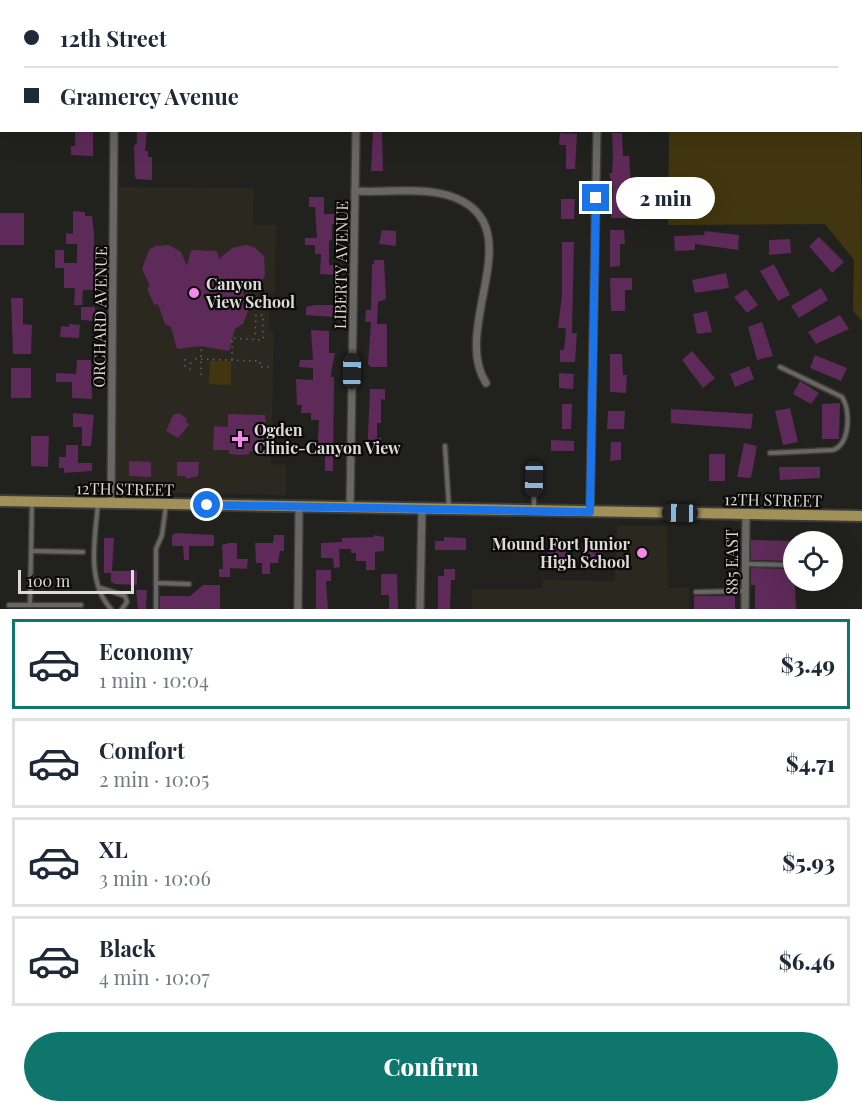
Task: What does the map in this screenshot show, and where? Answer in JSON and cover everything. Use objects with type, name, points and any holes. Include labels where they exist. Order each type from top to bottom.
[{"type":"main road","name":"12TH STREET","points":[[0,501],[862,516]]},
{"type":"street","name":"ORCHARD AVENUE","points":[[111,503],[114,132]]},
{"type":"street","name":"LIBERTY AVENUE","points":[[350,507],[357,132]]},
{"type":"street","points":[[590,512],[597,132]]},
{"type":"street","points":[[356,191],[448,195],[471,207],[484,221],[490,245],[490,259],[478,312],[477,351],[478,368],[486,382]]},
{"type":"street","points":[[298,609],[299,507]]},
{"type":"street","points":[[420,609],[422,509]]},
{"type":"street","name":"885 EAST","points":[[745,609],[746,514]]},
{"type":"lane","points":[[770,453],[833,450],[842,446],[846,437],[846,404],[839,395],[780,367]]},
{"type":"lane","points":[[445,446],[450,509]]},
{"type":"lane","points":[[534,466],[534,511]]},
{"type":"lane","points":[[30,605],[32,502]]},
{"type":"lane","points":[[98,503],[94,571],[111,609]]},
{"type":"lane","points":[[156,609],[156,549],[162,535],[166,504]]},
{"type":"lane","points":[[31,551],[83,552]]},
{"type":"lane","points":[[745,564],[783,565]]},
{"type":"lane","points":[[156,583],[189,584]]},
{"type":"lane","points":[[100,587],[125,596],[127,602],[122,609]]},
{"type":"lane","points":[[696,592],[745,591]]},
{"type":"lane","points":[[9,605],[81,605]]},
{"type":"path","points":[[232,360],[232,338],[255,339],[263,339],[263,315],[256,315],[255,339]]},
{"type":"path","points":[[201,346],[201,375]]},
{"type":"path","points":[[185,359],[185,370]]},
{"type":"path","points":[[190,370],[191,359]]},
{"type":"path","points":[[195,359],[260,361],[260,367],[271,367]]},
{"type":"shaded area","points":[[669,132],[861,132],[862,321],[853,311],[854,260],[825,224],[668,225]]},
{"type":"shaded area","name":"Canyon View School","points":[[118,187],[254,188],[253,225],[276,225],[275,290],[270,296],[269,325],[274,334],[271,464],[286,465],[286,495],[115,492]]},
{"type":"shaded area","points":[[210,361],[231,361],[231,385],[209,384]]},
{"type":"shaded area","name":"Mound Fort Junior High School","points":[[617,526],[667,526],[668,588],[689,587],[689,609],[472,609],[472,589],[542,589],[543,580],[615,581]]},
{"type":"building","points":[[75,132],[93,132],[93,156],[71,155],[71,146],[75,146]]},
{"type":"building","points":[[137,132],[147,132],[145,151],[148,151],[148,157],[152,157],[152,180],[136,179],[134,146],[137,143]]},
{"type":"building","points":[[373,132],[382,132],[383,171],[371,171]]},
{"type":"building","points":[[560,133],[577,134],[575,169],[566,169],[566,145],[559,145]]},
{"type":"building","points":[[612,133],[622,133],[623,156],[629,156],[631,184],[626,184],[630,218],[611,218],[613,188],[609,173],[612,173]]},
{"type":"building","points":[[309,197],[324,197],[324,214],[335,214],[337,217],[337,224],[332,224],[332,240],[329,241],[329,265],[335,265],[335,275],[320,274],[321,254],[315,254],[315,245],[305,245],[305,238],[317,238],[315,207],[309,207]]},
{"type":"building","points":[[561,199],[575,199],[574,219],[561,219]]},
{"type":"building","points":[[73,211],[85,212],[85,216],[92,216],[94,233],[95,290],[83,290],[82,305],[74,305],[75,288],[64,288],[64,268],[55,268],[55,250],[64,250],[64,263],[77,263],[77,244],[66,244],[66,233],[73,234]]},
{"type":"building","points":[[0,213],[24,213],[24,245],[0,245]]},
{"type":"building","points":[[382,230],[396,231],[396,246],[379,244]]},
{"type":"building","points":[[610,230],[624,230],[625,244],[620,244],[620,266],[610,267]]},
{"type":"building","points":[[705,231],[739,235],[738,250],[695,244],[695,250],[675,251],[674,236],[704,235]]},
{"type":"building","points":[[819,237],[844,262],[832,273],[809,246]]},
{"type":"building","points":[[790,239],[791,253],[769,255],[769,240]]},
{"type":"building","points":[[562,242],[574,242],[572,333],[577,333],[575,362],[560,362],[560,350],[564,350],[566,328],[558,328],[562,295]]},
{"type":"building","name":"Canyon View School","points":[[169,245],[181,252],[187,266],[191,250],[217,251],[219,259],[232,248],[246,245],[254,247],[264,256],[265,275],[261,283],[243,292],[248,311],[243,324],[235,329],[229,351],[201,346],[177,349],[171,327],[165,324],[158,304],[154,305],[147,288],[150,286],[142,269],[149,250],[155,246]]},
{"type":"building","points":[[374,260],[384,260],[386,299],[378,302],[377,324],[387,324],[387,367],[371,367],[368,364],[371,322],[365,322],[366,310],[371,310]]},
{"type":"building","points":[[774,264],[790,295],[778,301],[760,271]]},
{"type":"building","points":[[726,273],[729,288],[695,293],[692,280]]},
{"type":"building","points":[[610,278],[632,278],[632,290],[625,290],[625,311],[611,311]]},
{"type":"building","points":[[821,288],[828,300],[799,318],[791,306]]},
{"type":"building","points":[[746,289],[758,305],[747,313],[734,297]]},
{"type":"building","points":[[11,298],[23,298],[23,324],[32,325],[31,354],[13,354]]},
{"type":"building","points":[[333,305],[333,317],[306,315],[306,307]]},
{"type":"building","points":[[81,307],[95,307],[95,321],[81,320]]},
{"type":"building","points":[[707,311],[712,332],[697,334],[693,314]]},
{"type":"building","points":[[840,315],[849,329],[816,344],[808,332]]},
{"type":"building","points":[[762,322],[773,356],[757,360],[748,327]]},
{"type":"building","points":[[69,324],[80,325],[79,338],[60,337],[61,326],[69,327]]},
{"type":"building","points":[[311,330],[329,331],[329,353],[335,353],[331,373],[331,377],[334,377],[333,471],[325,471],[325,454],[317,454],[319,420],[311,420],[311,413],[301,413],[302,405],[297,405],[296,379],[313,380],[313,368],[299,367],[300,360],[313,360]]},
{"type":"building","points":[[692,351],[715,378],[703,388],[682,360]]},
{"type":"building","points":[[610,354],[622,354],[623,375],[627,375],[626,393],[610,392]]},
{"type":"building","points":[[815,355],[847,368],[841,381],[810,368]]},
{"type":"building","points":[[77,360],[91,360],[92,399],[72,398],[72,382],[56,382],[56,373],[76,374]]},
{"type":"building","points":[[749,366],[754,379],[735,387],[730,374]]},
{"type":"building","points":[[11,368],[31,368],[31,398],[11,398]]},
{"type":"building","points":[[559,373],[574,374],[573,389],[559,388]]},
{"type":"building","points":[[800,381],[819,393],[811,404],[793,394]]},
{"type":"building","points":[[370,389],[385,389],[385,400],[381,399],[381,423],[377,423],[377,438],[381,438],[381,455],[367,455]]},
{"type":"building","points":[[840,403],[839,439],[822,439],[822,404]]},
{"type":"building","points":[[562,404],[572,404],[571,429],[562,429]]},
{"type":"building","points":[[790,408],[798,442],[783,445],[775,411]]},
{"type":"building","points":[[671,409],[753,414],[751,429],[671,423]]},
{"type":"building","points":[[608,411],[625,411],[624,429],[607,429]]},
{"type":"building","points":[[73,413],[94,415],[91,446],[82,446],[82,427],[73,427]]},
{"type":"building","points":[[179,413],[187,419],[189,425],[178,438],[166,431],[173,415]]},
{"type":"building","name":"Ogden Clinic-Canyon View","points":[[228,414],[265,415],[267,451],[250,451],[249,454],[240,455],[229,454],[229,450],[213,450],[214,426],[228,427]]},
{"type":"building","points":[[31,436],[49,436],[48,467],[31,466]]},
{"type":"building","points":[[551,440],[574,441],[574,451],[551,451]]},
{"type":"building","points":[[611,442],[621,442],[621,460],[610,461]]},
{"type":"building","points":[[744,443],[757,446],[751,478],[737,477]]},
{"type":"building","points":[[66,445],[78,445],[78,463],[92,463],[92,471],[64,473],[64,468],[59,468],[59,457],[66,457]]},
{"type":"building","points":[[709,454],[725,454],[725,481],[709,481]]},
{"type":"building","points":[[129,461],[151,462],[151,477],[129,476]]},
{"type":"building","points":[[177,462],[199,462],[198,476],[186,479],[186,476],[177,476]]},
{"type":"building","points":[[779,467],[820,467],[820,478],[780,480]]},
{"type":"building","points":[[176,533],[214,535],[214,546],[189,546],[189,560],[184,560],[183,546],[172,546],[172,535]]},
{"type":"building","points":[[274,535],[284,535],[284,551],[280,551],[278,563],[270,563],[270,574],[262,574],[262,563],[256,563],[255,543],[273,543]]},
{"type":"building","points":[[374,535],[384,537],[384,551],[375,552],[375,570],[366,570],[366,561],[356,561],[356,553],[351,553],[351,549],[339,549],[340,567],[334,568],[333,558],[321,558],[321,543],[342,542],[342,538],[374,537]]},
{"type":"building","points":[[444,537],[466,538],[466,550],[435,550],[435,541],[444,541]]},
{"type":"building","points":[[104,538],[114,538],[112,571],[137,571],[137,585],[115,584],[111,582],[111,573],[104,573]]},
{"type":"building","points":[[751,540],[783,541],[783,561],[751,560]]},
{"type":"building","points":[[237,543],[237,559],[248,559],[247,569],[230,568],[230,577],[219,577],[219,569],[223,569],[222,545]]},
{"type":"building","points":[[548,545],[566,546],[566,560],[562,560],[561,566],[552,566],[552,560],[548,560]]},
{"type":"building","points":[[582,546],[603,546],[603,561],[582,560]]},
{"type":"building","points":[[751,568],[783,569],[783,591],[795,591],[796,609],[755,609],[755,585],[751,585]]},
{"type":"building","points":[[444,569],[455,569],[455,580],[451,580],[450,609],[438,609],[438,576],[444,576]]},
{"type":"building","points":[[316,570],[331,570],[331,581],[326,581],[328,609],[316,609]]},
{"type":"building","points":[[381,574],[397,574],[398,609],[389,609],[389,595],[381,595]]},
{"type":"building","points":[[203,585],[220,585],[220,609],[160,609],[160,596],[190,596]]},
{"type":"building","points":[[136,590],[147,590],[146,609],[138,609]]},
{"type":"building","points":[[694,596],[735,596],[735,609],[694,609]]},
{"type":"place","name":"Canyon View School","points":[[194,293]]},
{"type":"place","name":"Ogden Clinic-Canyon View","points":[[240,439]]},
{"type":"place","name":"Mound Fort Junior High School","points":[[642,553]]},
{"type":"route","points":[[207,505],[590,512],[596,198]]}]
